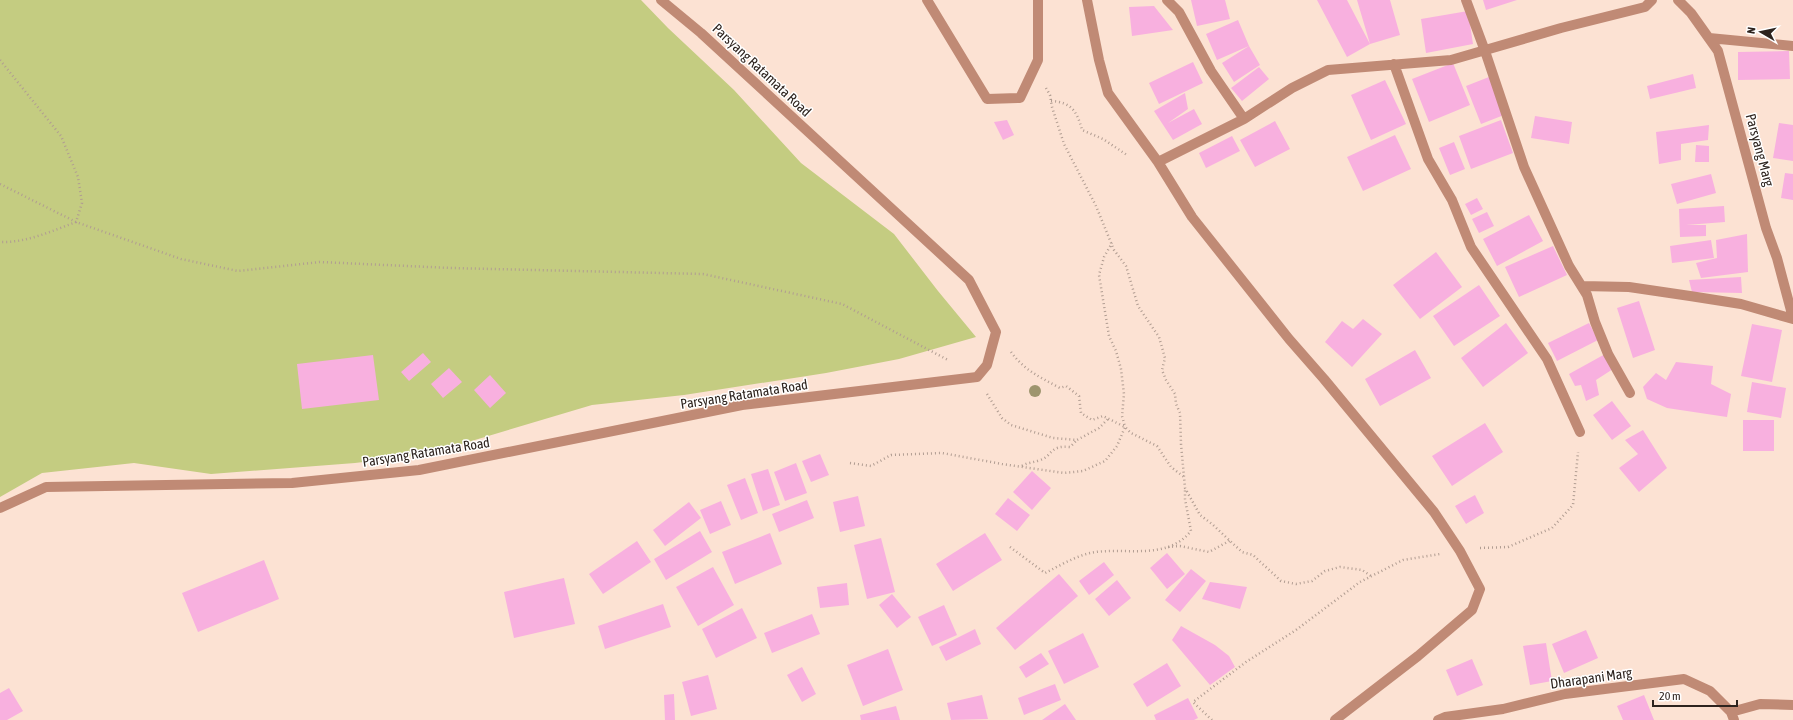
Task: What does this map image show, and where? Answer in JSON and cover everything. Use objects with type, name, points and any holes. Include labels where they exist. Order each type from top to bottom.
[{"type":"street","name":"Parsyang Ratamata Road","points":[[661,0],[701,33],[969,280],[996,332]]},
{"type":"street","points":[[927,0],[987,99],[1020,98],[1038,60],[1038,0]]},
{"type":"street","points":[[1087,0],[1099,60],[1108,93],[1158,162],[1192,217],[1289,339],[1324,378],[1434,512],[1460,551],[1480,589],[1472,610],[1418,656],[1335,720]]},
{"type":"street","points":[[1168,0],[1179,12],[1211,71],[1244,119]]},
{"type":"street","points":[[1466,0],[1485,51],[1524,167],[1569,266],[1587,295],[1595,322],[1608,354],[1630,392]]},
{"type":"street","points":[[1158,162],[1244,119],[1292,88],[1328,70],[1452,60],[1561,28],[1645,7],[1652,0]]},
{"type":"street","name":"Parsyang Marg","points":[[1678,0],[1691,13],[1718,51],[1766,228],[1777,258],[1793,319]]},
{"type":"street","points":[[1709,38],[1793,46]]},
{"type":"street","points":[[1394,64],[1428,159],[1452,200],[1471,247],[1547,359],[1580,432]]},
{"type":"street","points":[[1582,286],[1629,287],[1690,296],[1741,304],[1793,319]]},
{"type":"street","points":[[977,377],[987,366],[996,332]]},
{"type":"street","name":"Parsyang Ratamata Road","points":[[0,508],[46,487],[292,483],[419,470],[742,405],[977,377]]},
{"type":"street","name":"Dharapani Marg","points":[[1438,720],[1445,717],[1503,709],[1565,694],[1684,679],[1710,690],[1732,716]]},
{"type":"street","points":[[1732,716],[1760,704],[1793,705]]},
{"type":"path","points":[[0,60],[61,136],[78,178],[82,203],[76,222]]},
{"type":"path","points":[[1010,547],[1045,573],[1079,556],[1090,553],[1106,551],[1148,552],[1166,547],[1184,540],[1191,530],[1185,499],[1180,413],[1176,404],[1175,394],[1166,380],[1162,370],[1165,358],[1159,337],[1138,306],[1126,266],[1114,250],[1096,206],[1064,144],[1050,95],[1037,71],[1038,60]]},
{"type":"path","points":[[1051,101],[1063,102],[1072,108],[1079,118],[1082,130],[1103,139],[1134,159]]},
{"type":"path","points":[[0,184],[76,222],[181,259],[238,271],[320,262],[451,268],[703,274],[842,304],[934,352],[977,377],[1002,418],[1011,425],[1053,438],[1078,440]]},
{"type":"path","points":[[0,242],[11,242],[38,236],[76,222]]},
{"type":"path","points":[[850,463],[871,466],[891,455],[942,452],[1022,467],[1064,473],[1083,472],[1105,461],[1117,446],[1125,427],[1122,416],[1124,394],[1122,369],[1109,336],[1099,275],[1104,258],[1112,243]]},
{"type":"path","points":[[996,332],[1018,362],[1029,371],[1060,388],[1066,386],[1079,396],[1081,413],[1092,420],[1103,416],[1125,427],[1131,433],[1157,446],[1171,467],[1184,477]]},
{"type":"path","points":[[1022,467],[1029,462],[1041,460],[1052,450],[1062,446],[1070,446],[1099,428],[1108,419]]},
{"type":"path","points":[[1212,720],[1193,702],[1246,662],[1296,630],[1360,582],[1403,560],[1477,548],[1508,548],[1552,528],[1573,505],[1580,432]]},
{"type":"path","points":[[1185,488],[1191,496],[1200,515],[1231,540],[1242,552],[1253,555],[1281,580],[1296,584],[1312,581],[1325,571],[1340,567],[1362,570],[1371,576]]},
{"type":"path","points":[[1166,547],[1180,546],[1209,552],[1231,540]]},
{"type":"green space","points":[[0,0],[641,0],[668,28],[734,90],[801,163],[894,234],[976,337],[899,359],[826,373],[684,395],[592,405],[428,454],[355,463],[211,474],[134,463],[42,473],[0,497]]},
{"type":"building","points":[[1191,0],[1225,0],[1230,19],[1197,26]]},
{"type":"building","points":[[1317,0],[1347,0],[1370,44],[1347,57]]},
{"type":"building","points":[[1357,0],[1390,0],[1400,35],[1370,44]]},
{"type":"building","points":[[1483,0],[1517,0],[1486,10]]},
{"type":"building","points":[[1154,6],[1173,30],[1132,36],[1129,7]]},
{"type":"building","points":[[1468,11],[1473,44],[1426,53],[1421,19]]},
{"type":"building","points":[[1238,20],[1249,46],[1217,60],[1206,34]]},
{"type":"building","points":[[1249,46],[1260,65],[1234,82],[1222,63]]},
{"type":"building","points":[[1789,51],[1790,79],[1738,80],[1738,52]]},
{"type":"building","points":[[1193,62],[1203,83],[1159,104],[1149,83]]},
{"type":"building","points":[[1453,63],[1470,105],[1429,122],[1412,79]]},
{"type":"building","points":[[1259,67],[1269,79],[1242,101],[1231,88]]},
{"type":"building","points":[[1693,74],[1696,88],[1650,99],[1647,86]]},
{"type":"building","points":[[1489,77],[1504,115],[1481,124],[1466,86]]},
{"type":"building","points":[[1385,80],[1406,124],[1371,140],[1351,95]]},
{"type":"building","points":[[1185,93],[1188,109],[1168,123],[1194,109],[1202,124],[1173,140],[1154,111]]},
{"type":"building","points":[[1535,116],[1572,122],[1569,144],[1531,138]]},
{"type":"building","points":[[1007,120],[1014,135],[1003,140],[994,122]]},
{"type":"building","points":[[1501,120],[1513,153],[1471,169],[1459,136]]},
{"type":"building","points":[[1275,121],[1290,149],[1255,167],[1240,140]]},
{"type":"building","points":[[1779,123],[1793,125],[1793,161],[1773,158]]},
{"type":"building","points":[[1709,125],[1708,140],[1681,144],[1681,160],[1659,164],[1656,132]]},
{"type":"building","points":[[1395,135],[1411,169],[1363,191],[1347,157]]},
{"type":"building","points":[[1232,136],[1240,151],[1206,168],[1199,153]]},
{"type":"building","points":[[1454,142],[1465,169],[1450,175],[1439,148]]},
{"type":"building","points":[[1696,145],[1709,146],[1709,162],[1695,162]]},
{"type":"building","points":[[1785,173],[1793,174],[1793,200],[1781,198]]},
{"type":"building","points":[[1711,174],[1716,193],[1677,204],[1671,184]]},
{"type":"building","points":[[1477,198],[1483,209],[1471,215],[1465,204]]},
{"type":"building","points":[[1724,206],[1725,222],[1686,225],[1706,225],[1706,236],[1680,237],[1679,209]]},
{"type":"building","points":[[1487,212],[1494,226],[1479,233],[1472,219]]},
{"type":"building","points":[[1529,215],[1543,241],[1497,266],[1483,239]]},
{"type":"building","points":[[1747,234],[1748,272],[1701,278],[1696,263],[1717,258],[1716,240]]},
{"type":"building","points":[[1711,240],[1714,258],[1672,263],[1670,246]]},
{"type":"building","points":[[1553,246],[1567,275],[1519,297],[1505,267]]},
{"type":"building","points":[[1436,252],[1462,287],[1420,319],[1393,285]]},
{"type":"building","points":[[1741,277],[1742,293],[1692,292],[1689,280]]},
{"type":"building","points":[[1479,285],[1500,316],[1454,346],[1433,316]]},
{"type":"building","points":[[1639,301],[1655,350],[1633,358],[1617,308]]},
{"type":"building","points":[[1363,319],[1382,334],[1352,367],[1325,342],[1342,321],[1353,329]]},
{"type":"building","points":[[1506,323],[1528,353],[1483,387],[1461,358]]},
{"type":"building","points":[[1589,323],[1598,340],[1557,361],[1548,343]]},
{"type":"building","points":[[1752,324],[1782,330],[1772,382],[1741,376]]},
{"type":"building","points":[[1415,350],[1431,378],[1380,406],[1365,379]]},
{"type":"building","points":[[423,353],[431,362],[409,381],[401,372]]},
{"type":"building","points":[[1607,353],[1613,369],[1596,380],[1599,395],[1586,401],[1581,385],[1575,386],[1569,374]]},
{"type":"building","points":[[373,355],[379,400],[302,409],[297,364]]},
{"type":"building","points":[[1676,362],[1713,366],[1711,384],[1731,394],[1727,417],[1667,408],[1647,399],[1643,387],[1656,373],[1666,380]]},
{"type":"building","points":[[449,368],[462,382],[443,398],[431,384]]},
{"type":"building","points":[[490,375],[506,393],[490,408],[474,390]]},
{"type":"building","points":[[1752,382],[1786,388],[1781,418],[1747,412]]},
{"type":"building","points":[[1612,401],[1631,426],[1612,440],[1593,415]]},
{"type":"building","points":[[1743,420],[1774,420],[1774,451],[1743,451]]},
{"type":"building","points":[[1485,423],[1503,452],[1452,486],[1432,456]]},
{"type":"building","points":[[1643,430],[1667,468],[1639,492],[1619,468],[1638,454],[1625,440]]},
{"type":"building","points":[[820,454],[829,475],[811,482],[802,461]]},
{"type":"building","points":[[796,463],[807,493],[785,501],[774,472]]},
{"type":"building","points":[[768,469],[780,505],[763,511],[751,474]]},
{"type":"building","points":[[1032,471],[1051,488],[1032,510],[1013,492]]},
{"type":"building","points":[[745,478],[758,513],[741,520],[727,485]]},
{"type":"building","points":[[1475,495],[1484,513],[1466,524],[1455,506]]},
{"type":"building","points":[[858,496],[865,526],[840,532],[833,502]]},
{"type":"building","points":[[1008,498],[1030,515],[1017,531],[995,514]]},
{"type":"building","points":[[807,500],[814,518],[779,532],[772,514]]},
{"type":"building","points":[[721,501],[731,525],[710,534],[700,510]]},
{"type":"building","points":[[689,502],[701,518],[665,546],[653,530]]},
{"type":"building","points":[[700,531],[712,552],[666,580],[654,559]]},
{"type":"building","points":[[770,533],[782,564],[735,584],[722,552]]},
{"type":"building","points":[[985,533],[1002,560],[953,591],[936,564]]},
{"type":"building","points":[[881,538],[895,592],[867,599],[854,545]]},
{"type":"building","points":[[637,541],[651,562],[603,594],[589,574]]},
{"type":"building","points":[[1167,553],[1185,574],[1167,589],[1150,568]]},
{"type":"building","points":[[264,560],[279,599],[198,632],[182,593]]},
{"type":"building","points":[[1104,562],[1114,575],[1089,595],[1079,581]]},
{"type":"building","points":[[713,567],[734,605],[698,626],[676,587]]},
{"type":"building","points":[[1191,569],[1206,581],[1180,612],[1165,600]]},
{"type":"building","points":[[1059,574],[1078,596],[1015,650],[996,628]]},
{"type":"building","points":[[564,578],[575,624],[514,638],[504,592]]},
{"type":"building","points":[[1117,580],[1131,598],[1109,616],[1095,599]]},
{"type":"building","points":[[1210,582],[1247,587],[1240,609],[1202,599]]},
{"type":"building","points":[[847,583],[849,605],[820,608],[817,587]]},
{"type":"building","points":[[892,594],[911,617],[897,628],[879,605]]},
{"type":"building","points":[[663,604],[671,627],[605,649],[598,626]]},
{"type":"building","points":[[944,605],[957,635],[932,646],[918,617]]},
{"type":"building","points":[[742,608],[757,638],[716,658],[702,629]]},
{"type":"building","points":[[812,614],[820,634],[772,653],[764,633]]},
{"type":"building","points":[[1181,626],[1215,645],[1229,656],[1235,667],[1210,685],[1172,640]]},
{"type":"building","points":[[975,629],[981,644],[946,661],[939,647]]},
{"type":"building","points":[[1586,630],[1598,658],[1564,673],[1552,644]]},
{"type":"building","points":[[1083,633],[1099,667],[1064,684],[1048,651]]},
{"type":"building","points":[[1546,643],[1552,681],[1530,685],[1523,646]]},
{"type":"building","points":[[888,649],[903,690],[863,706],[847,665]]},
{"type":"building","points":[[1041,653],[1049,664],[1026,678],[1019,667]]},
{"type":"building","points":[[1472,659],[1483,685],[1457,696],[1446,670]]},
{"type":"building","points":[[1167,663],[1181,686],[1147,707],[1133,684]]},
{"type":"building","points":[[802,667],[816,694],[802,702],[787,675]]},
{"type":"building","points":[[708,675],[717,709],[691,716],[682,682]]},
{"type":"building","points":[[1055,684],[1061,700],[1024,715],[1018,698]]},
{"type":"building","points":[[9,688],[23,711],[7,720],[0,720],[0,693]]},
{"type":"building","points":[[674,694],[675,720],[665,720],[664,695]]},
{"type":"building","points":[[982,695],[988,719],[951,720],[947,703]]},
{"type":"building","points":[[1644,695],[1654,720],[1623,720],[1617,706]]},
{"type":"building","points":[[1188,698],[1198,718],[1194,720],[1156,720],[1154,715]]},
{"type":"building","points":[[1065,704],[1076,720],[1042,720]]},
{"type":"building","points":[[896,706],[900,720],[861,720],[860,715]]}]
